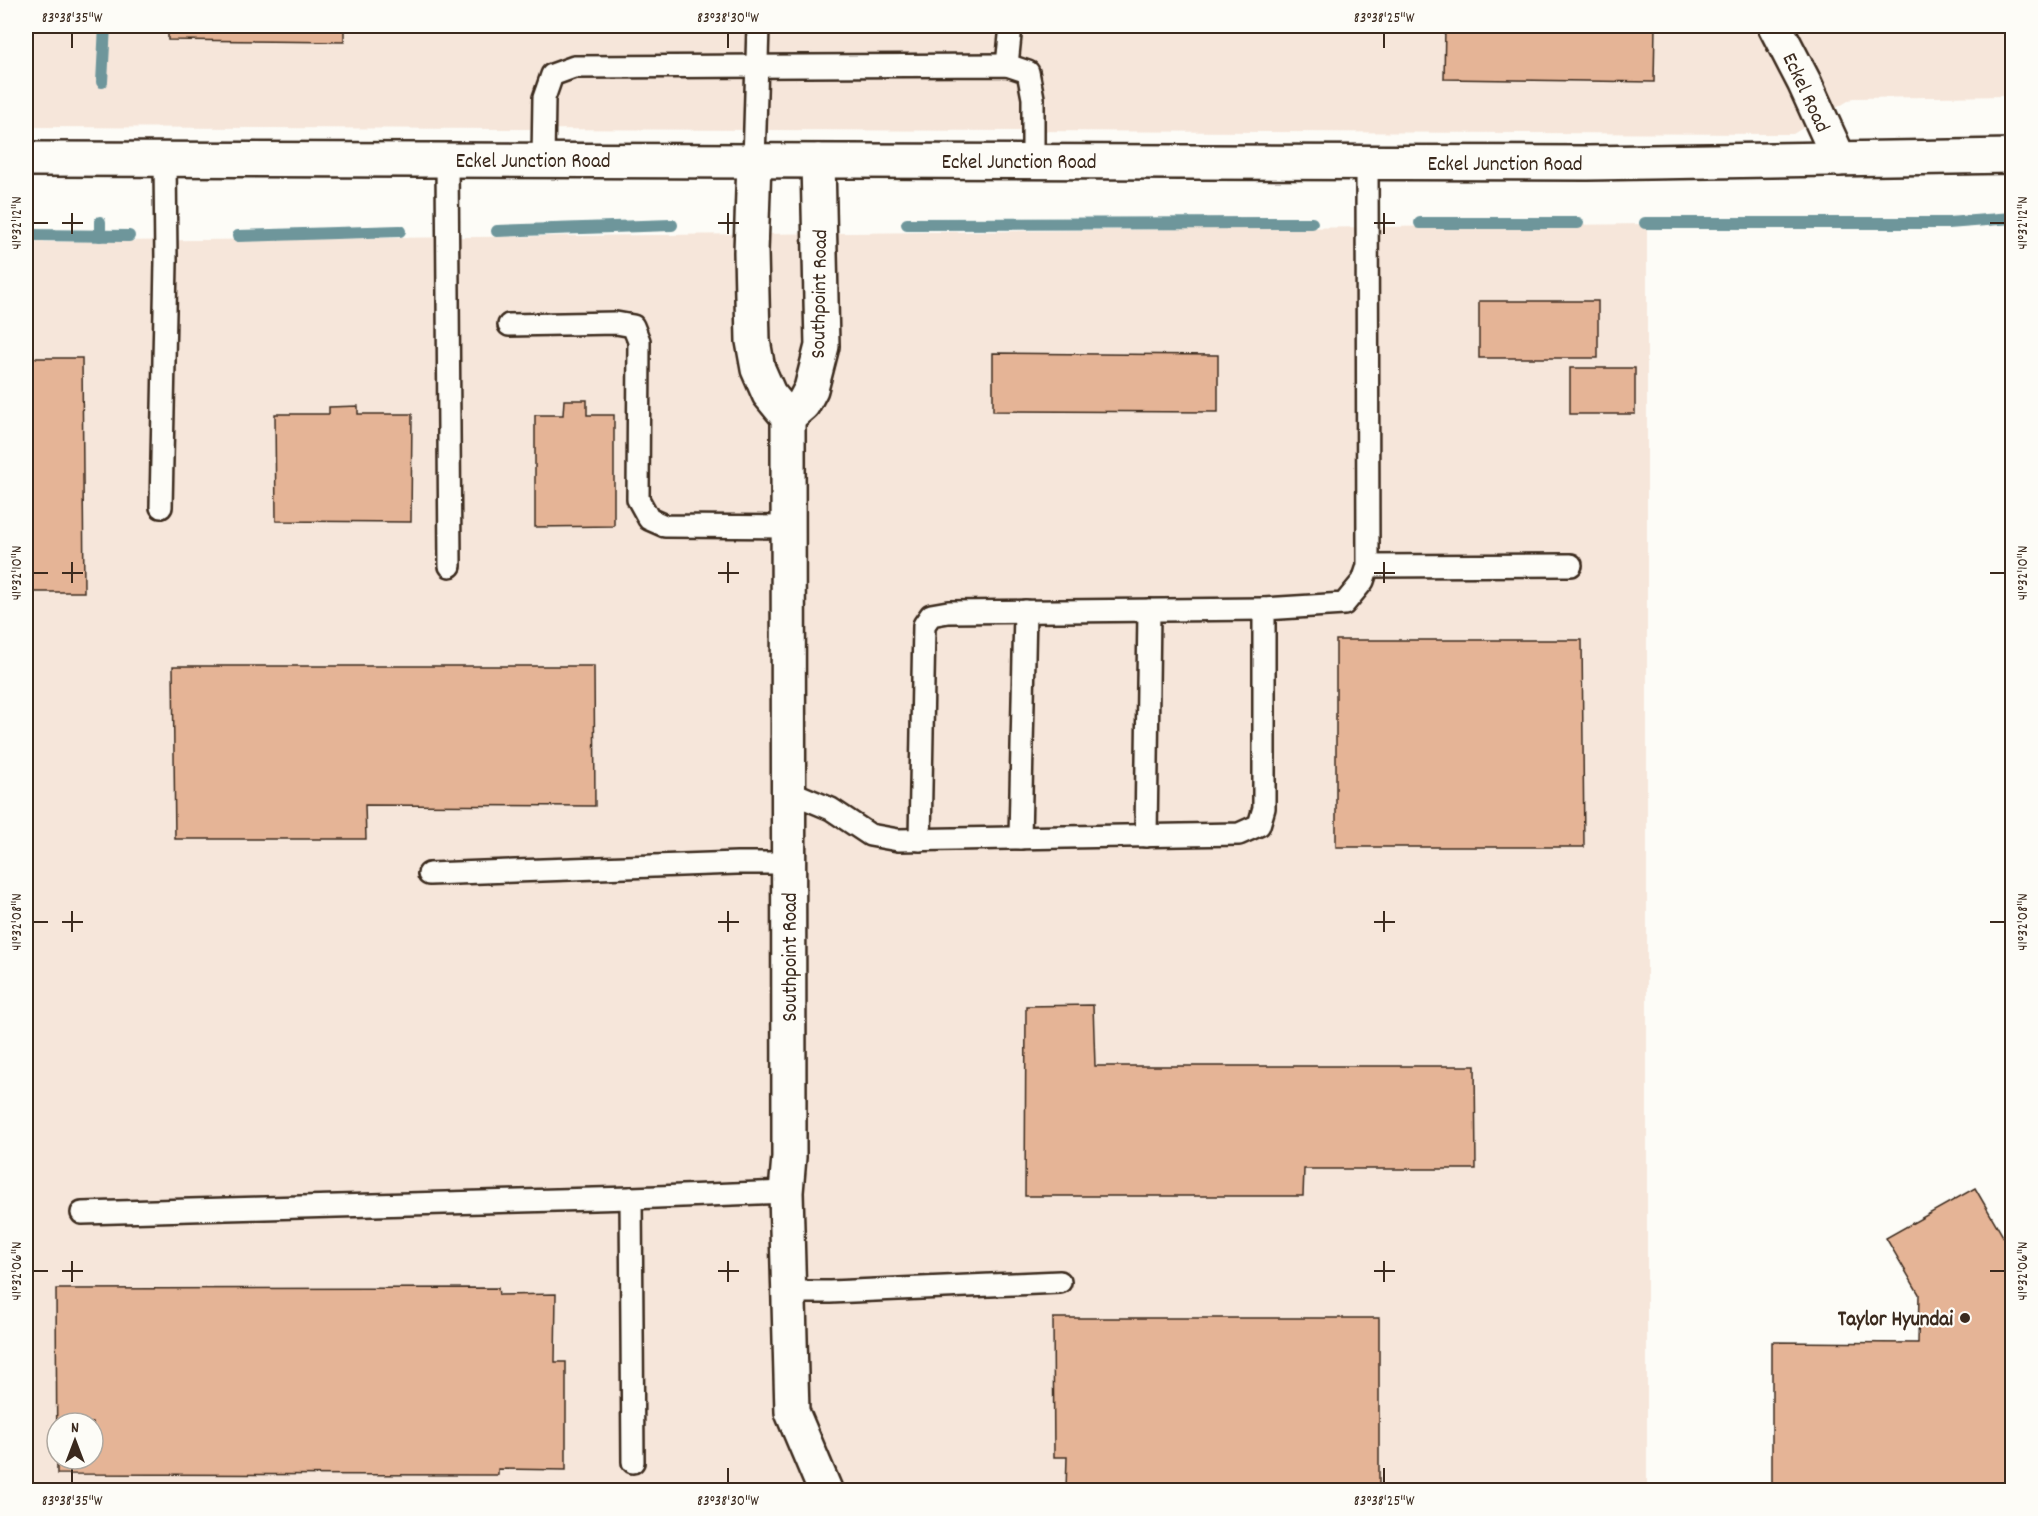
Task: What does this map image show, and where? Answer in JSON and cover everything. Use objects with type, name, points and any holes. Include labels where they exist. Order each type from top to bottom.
[{"type":"street","name":"Eckel Road","points":[[1775,26],[1804,82],[1839,159]]},
{"type":"street","name":"Eckel Junction Road","points":[[26,159],[1588,163],[2013,156]]},
{"type":"street","points":[[754,161],[751,252],[753,341],[758,369],[769,394],[788,417]]},
{"type":"street","name":"Southpoint Road","points":[[818,161],[822,346],[811,388],[803,404],[788,417],[789,1157],[786,1192],[792,1412],[825,1491]]},
{"type":"lane","points":[[754,161],[758,26]]},
{"type":"lane","points":[[1007,65],[1011,26]]},
{"type":"lane","points":[[543,160],[544,98],[552,75],[574,67],[1007,65],[1028,72],[1033,98],[1033,162]]},
{"type":"lane","points":[[161,507],[166,262],[165,160]]},
{"type":"lane","points":[[447,160],[450,566]]},
{"type":"lane","points":[[920,840],[924,625],[931,615],[948,612],[1264,609],[1344,604],[1363,581],[1368,566],[1367,162]]},
{"type":"lane","points":[[509,325],[616,323],[633,326],[639,341],[639,499],[649,519],[665,526],[788,527]]},
{"type":"lane","points":[[1368,566],[1571,565]]},
{"type":"lane","points":[[788,792],[831,809],[870,836],[898,840],[1239,834],[1259,825],[1264,808],[1264,609]]},
{"type":"lane","points":[[1146,836],[1149,610]]},
{"type":"lane","points":[[1020,838],[1025,611]]},
{"type":"lane","points":[[429,874],[789,863]]},
{"type":"lane","points":[[82,1213],[786,1192]]},
{"type":"lane","points":[[631,1198],[633,1462]]},
{"type":"lane","points":[[789,1293],[1060,1282]]},
{"type":"shaded area","points":[[26,26],[2012,26],[2012,96],[1853,98],[1793,134],[26,127]]},
{"type":"shaded area","points":[[1647,224],[1647,1490],[26,1490],[26,242]]},
{"type":"building","points":[[168,26],[344,26],[344,42],[168,40]]},
{"type":"building","points":[[1445,26],[1655,26],[1654,82],[1444,79]]},
{"type":"building","points":[[1479,301],[1598,301],[1598,358],[1479,358]]},
{"type":"building","points":[[993,353],[1218,355],[1218,412],[993,411]]},
{"type":"building","points":[[26,358],[82,358],[84,592],[26,592]]},
{"type":"building","points":[[1570,368],[1635,368],[1635,414],[1570,414]]},
{"type":"building","points":[[564,400],[587,400],[587,415],[614,415],[614,526],[535,527],[535,415],[563,415]]},
{"type":"building","points":[[358,406],[358,414],[412,414],[411,522],[276,521],[275,414],[329,414],[329,407]]},
{"type":"building","points":[[1336,640],[1582,640],[1584,847],[1336,847]]},
{"type":"building","points":[[173,666],[594,666],[595,806],[365,805],[366,839],[175,839]]},
{"type":"building","points":[[1093,1005],[1095,1066],[1475,1066],[1476,1169],[1304,1169],[1303,1196],[1025,1196],[1026,1006]]},
{"type":"building","name":"Taylor Hyundai","points":[[1975,1188],[2008,1245],[2012,1242],[2012,1490],[1958,1490],[1954,1488],[1954,1490],[1772,1490],[1772,1342],[1918,1343],[1919,1294],[1886,1238]]},
{"type":"building","points":[[498,1288],[499,1295],[556,1294],[555,1362],[566,1362],[566,1470],[498,1469],[498,1475],[57,1474],[57,1471],[105,1471],[105,1411],[57,1411],[56,1289]]},
{"type":"building","points":[[1053,1318],[1379,1318],[1379,1490],[1066,1490],[1067,1457],[1054,1457]]},
{"type":"waterway","points":[[102,82],[105,26]]},
{"type":"waterway","points":[[1645,223],[1948,223],[2012,218]]},
{"type":"waterway","points":[[100,222],[100,236]]},
{"type":"waterway","points":[[907,224],[1312,223]]},
{"type":"waterway","points":[[1420,223],[1578,223]]},
{"type":"waterway","points":[[497,231],[672,225]]},
{"type":"waterway","points":[[238,236],[400,231]]},
{"type":"waterway","points":[[26,235],[129,236]]},
{"type":"place","name":"Taylor Hyundai","points":[[1965,1318]]}]
